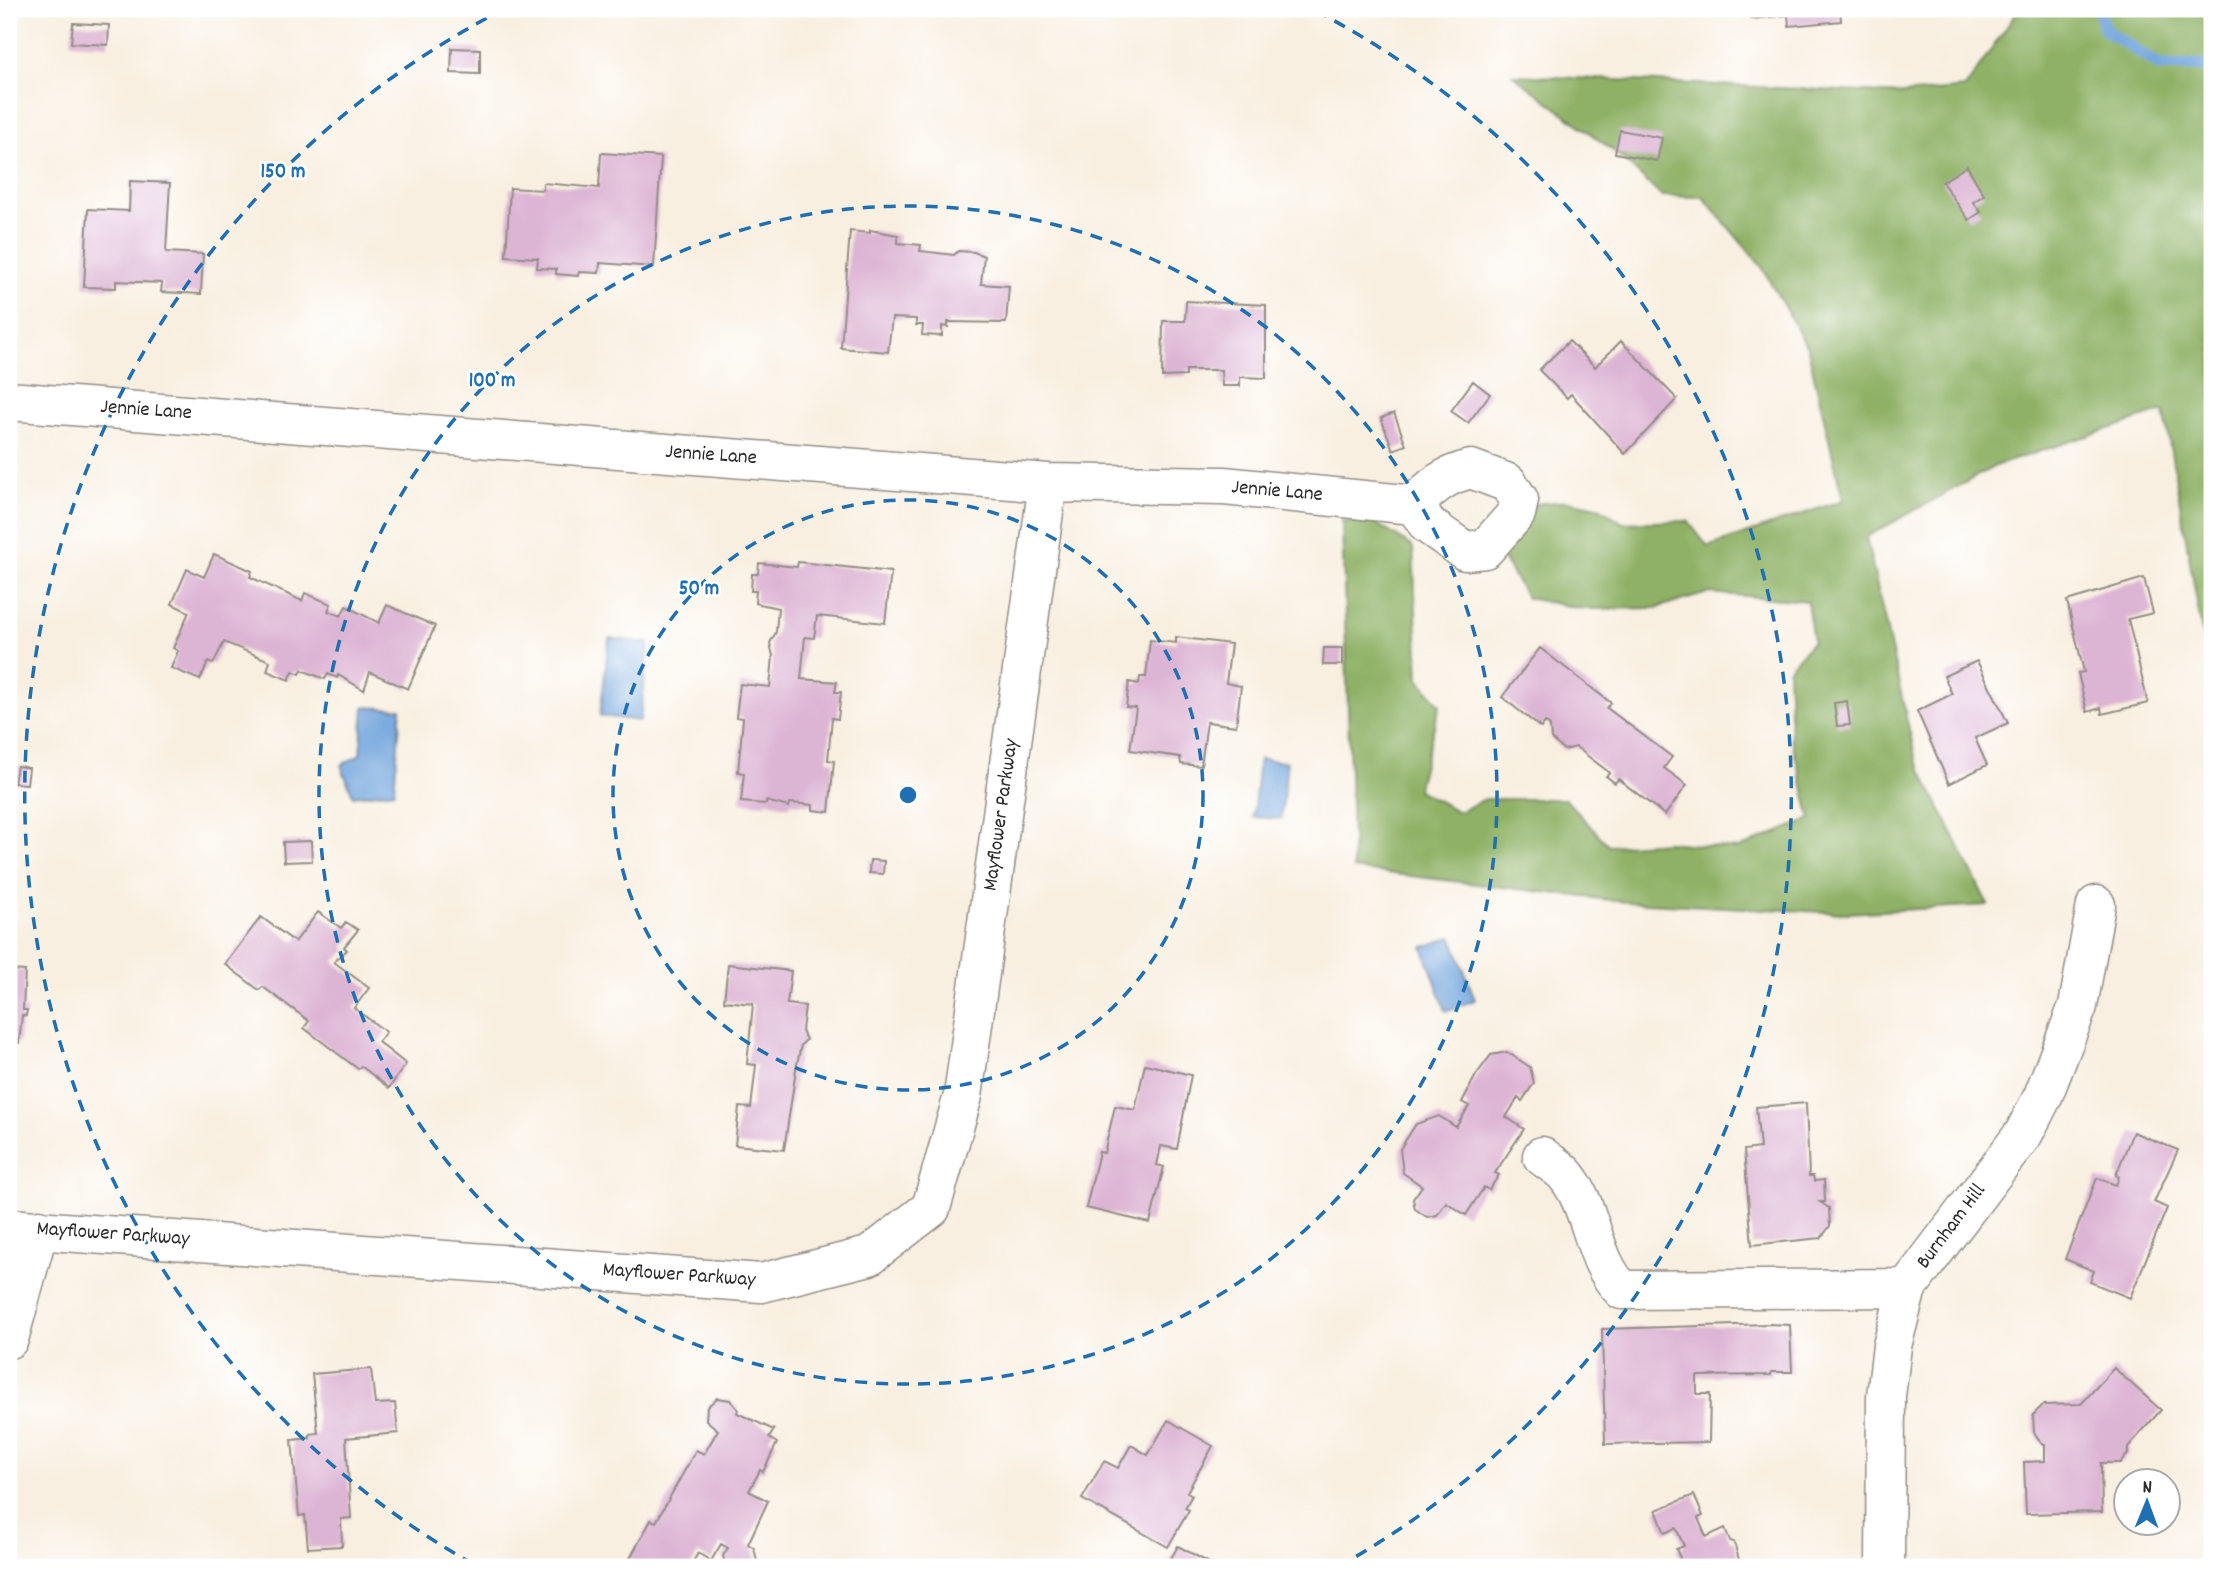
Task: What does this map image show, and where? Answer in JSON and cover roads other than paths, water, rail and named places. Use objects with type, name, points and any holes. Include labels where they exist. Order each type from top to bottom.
[{"type":"street","name":"Jennie Lane","points":[[9,401],[1048,483],[1224,486],[1414,505]]},
{"type":"street","name":"Mayflower Parkway","points":[[24,1228],[761,1283],[869,1256],[931,1208],[963,1096],[1048,483]]},
{"type":"street","name":"Burnham Hill","points":[[1885,1567],[1886,1396],[1892,1346],[1907,1288],[2024,1133],[2043,1096],[2078,1006],[2096,905]]},
{"type":"street","points":[[1542,1156],[1563,1173],[1574,1190],[1586,1212],[1599,1258],[1609,1276],[1622,1290],[1907,1288]]},
{"type":"street","points":[[9,1339],[24,1228]]},
{"type":"water","points":[[609,638],[649,643],[640,721],[600,716]]},
{"type":"water","points":[[364,707],[401,709],[394,791],[353,796],[341,765],[360,755]]},
{"type":"water","points":[[1259,759],[1287,762],[1281,819],[1253,817]]},
{"type":"water","points":[[1452,937],[1475,1000],[1446,1011],[1423,947]]},
{"type":"waterway","points":[[2099,9],[2105,30],[2160,66],[2212,66]]}]
